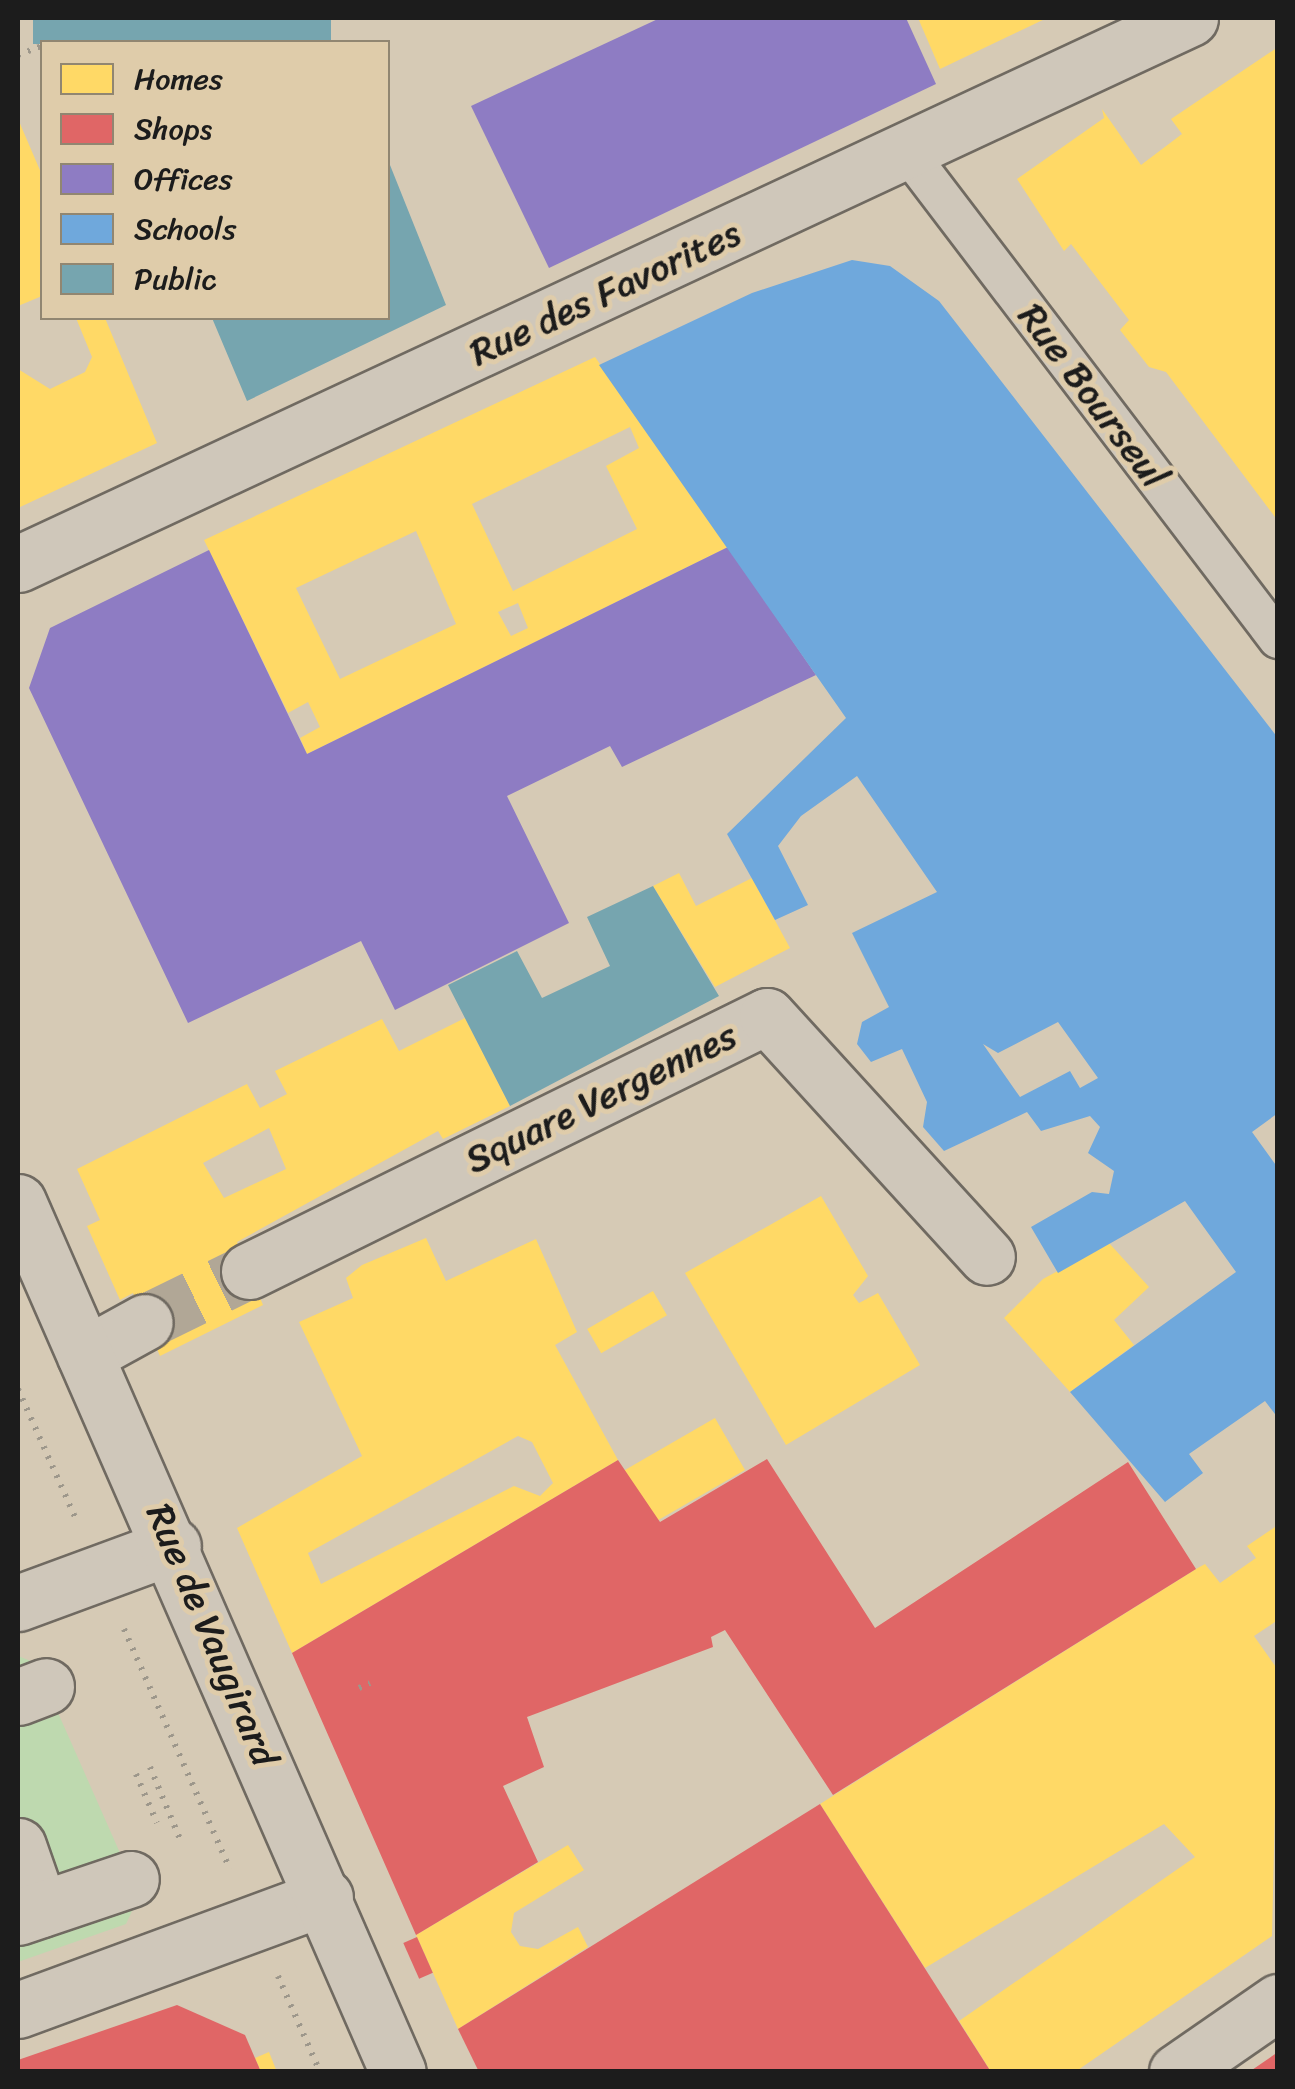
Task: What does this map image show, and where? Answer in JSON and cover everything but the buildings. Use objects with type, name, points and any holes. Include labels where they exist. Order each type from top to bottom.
[{"type":"street","name":"Rue des Favorites","points":[[18,564],[908,153],[1190,18]]},
{"type":"street","name":"Square Vergennes","points":[[249,1271],[767,1016],[987,1257]]},
{"type":"street","name":"Rue de Vaugirard","points":[[18,1202],[173,1546],[398,2072]]},
{"type":"street","points":[[85,1355],[145,1322]]},
{"type":"street","points":[[18,1603],[173,1546]]},
{"type":"street","points":[[18,1846],[29,1913],[132,1879]]},
{"type":"street","points":[[18,2010],[324,1897]]},
{"type":"street","points":[[1177,2072],[1278,2002]]},
{"type":"lane","name":"Rue Bourseul","points":[[908,153],[1278,639]]},
{"type":"path","points":[[18,1389],[82,1533]]},
{"type":"path","name":"Rue de Vaugirard","points":[[123,1626],[237,1885]]},
{"type":"path","points":[[359,1688],[370,1683]]},
{"type":"path","points":[[150,1767],[173,1817]]},
{"type":"path","points":[[136,1774],[160,1829]]},
{"type":"path","points":[[274,1968],[320,2072]]},
{"type":"green space","points":[[18,1656],[36,1663],[139,1896],[126,1924],[18,1962]]},
{"type":"tunnel","points":[[145,1322],[249,1271]]}]
